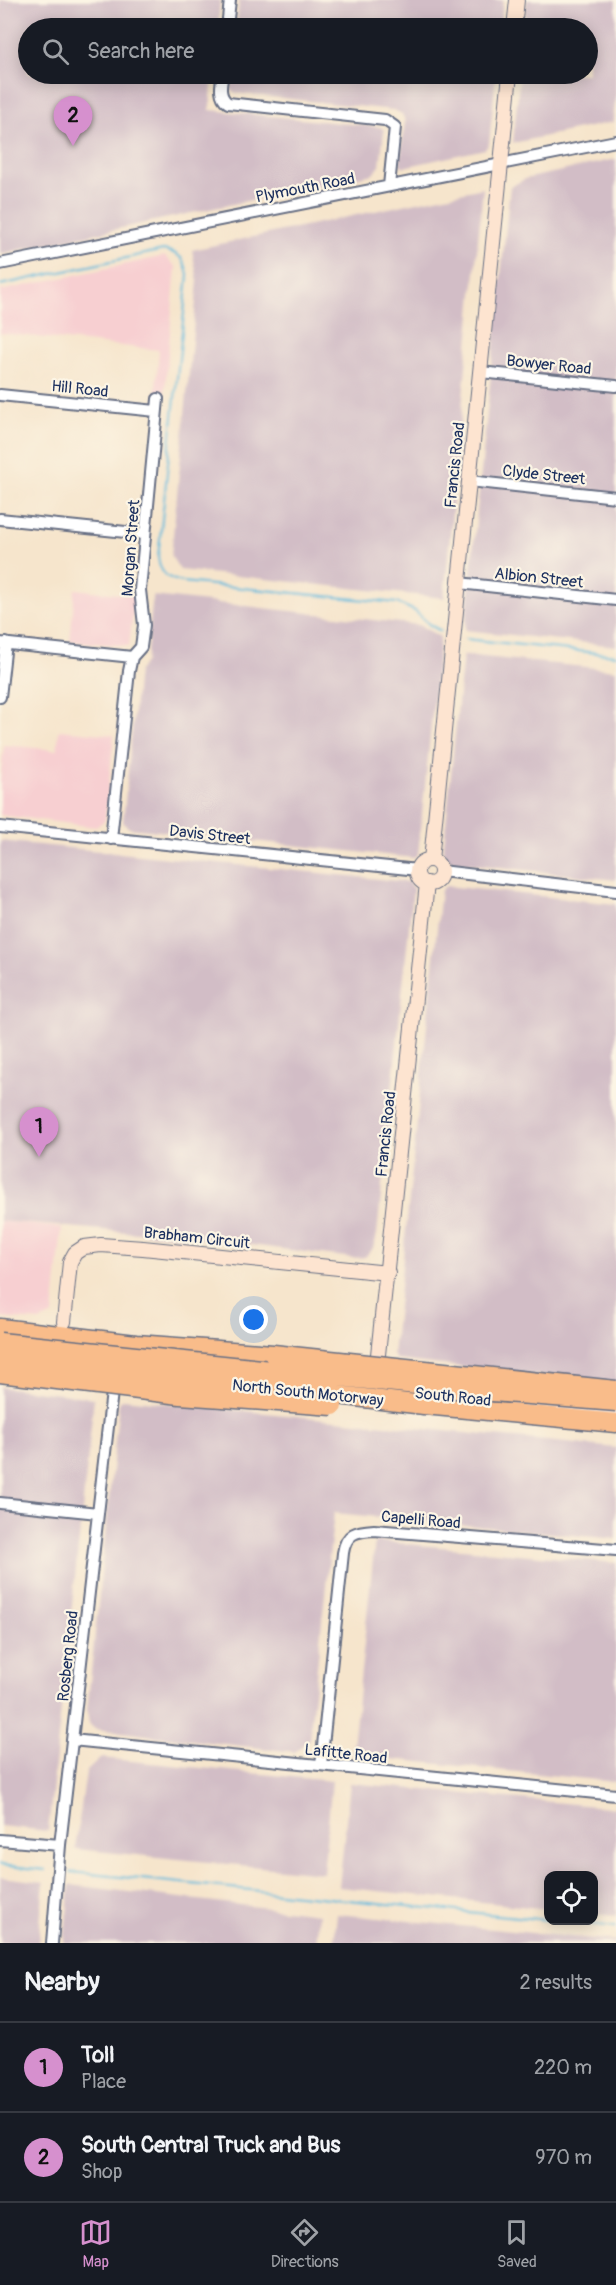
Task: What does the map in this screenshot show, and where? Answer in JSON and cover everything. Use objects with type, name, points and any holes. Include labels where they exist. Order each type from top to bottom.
[{"type":"highway","points":[[0,1328],[48,1333],[69,1329],[136,1344],[273,1354],[616,1390]]},
{"type":"highway","name":"North South Motorway","points":[[0,1342],[410,1385],[616,1402]]},
{"type":"highway","name":"North South Motorway","points":[[0,1356],[424,1405],[616,1423]]},
{"type":"highway","points":[[0,1373],[180,1395],[260,1402],[364,1407],[424,1405]]},
{"type":"street","points":[[228,18],[230,0]]},
{"type":"street","points":[[515,18],[517,0]]},
{"type":"street","points":[[223,84],[223,99],[228,103],[385,120],[396,127],[389,186]]},
{"type":"street","name":"Francis Road","points":[[431,860],[509,84]]},
{"type":"street","name":"Plymouth Road","points":[[0,264],[616,141]]},
{"type":"street","name":"Bowyer Road","points":[[480,372],[616,386]]},
{"type":"street","name":"Hill Road","points":[[0,395],[156,411]]},
{"type":"street","name":"Morgan Street","points":[[111,839],[129,671],[132,657],[141,647],[144,625],[140,590],[158,399]]},
{"type":"street","name":"Clyde Street","points":[[469,481],[616,497]]},
{"type":"street","points":[[0,519],[145,534]]},
{"type":"street","name":"Albion Street","points":[[459,584],[616,600]]},
{"type":"street","points":[[0,698],[3,643],[132,657]]},
{"type":"street","name":"Davis Street","points":[[0,827],[418,870]]},
{"type":"street","points":[[431,860],[438,864],[441,871],[435,882],[428,883],[421,880],[418,870],[424,861],[431,860]]},
{"type":"street","points":[[441,871],[616,891]]},
{"type":"street","name":"Francis Road","points":[[374,1388],[428,883]]},
{"type":"street","name":"Brabham Circuit","points":[[69,1329],[70,1262],[75,1253],[84,1246],[144,1248],[388,1273]]},
{"type":"street","name":"South Road","points":[[114,1373],[124,1364],[134,1363],[569,1408],[616,1410]]},
{"type":"street","name":"Rosberg Road","points":[[52,1943],[60,1845],[114,1373]]},
{"type":"street","points":[[0,1503],[98,1514]]},
{"type":"street","name":"Capelli Road","points":[[321,1766],[343,1553],[345,1541],[351,1535],[363,1530],[374,1530],[616,1550]]},
{"type":"street","name":"Lafitte Road","points":[[72,1740],[616,1795]]},
{"type":"street","points":[[0,1840],[60,1845]]},
{"type":"shaded area","points":[[0,0],[220,0],[219,18],[18,18],[18,84],[212,84],[210,110],[380,127],[384,130],[380,166],[373,174],[0,254]]},
{"type":"shaded area","points":[[239,0],[503,0],[501,18],[238,18]]},
{"type":"shaded area","points":[[527,0],[616,0],[616,93],[613,122],[513,143],[519,84],[598,84],[598,18],[525,18]]},
{"type":"shaded area","points":[[232,84],[495,84],[489,144],[485,149],[404,167],[400,164],[405,121],[402,114],[394,110],[234,93],[231,89]]},
{"type":"shaded area","points":[[616,159],[616,646],[465,630],[510,187],[525,179]]},
{"type":"shaded area","points":[[483,188],[444,598],[180,570],[171,556],[198,281],[192,250]]},
{"type":"shaded area","points":[[165,256],[176,267],[164,399],[155,399],[159,350],[0,333],[0,291]]},
{"type":"shaded area","points":[[75,589],[135,596],[129,646],[70,641]]},
{"type":"shaded area","points":[[153,596],[419,625],[440,637],[418,854],[414,858],[129,828],[123,822],[138,671],[146,661]]},
{"type":"shaded area","points":[[463,655],[616,670],[616,880],[447,861],[443,855]]},
{"type":"shaded area","points":[[59,730],[114,735],[105,820],[96,827],[0,815],[0,780],[4,745],[57,750]]},
{"type":"shaded area","points":[[0,841],[408,882],[413,889],[377,1234],[373,1248],[365,1257],[353,1258],[195,1238],[0,1221]]},
{"type":"shaded area","points":[[446,886],[616,904],[616,1384],[397,1360],[393,1355],[441,890]]},
{"type":"shaded area","points":[[0,1221],[62,1228],[53,1315],[40,1321],[0,1318]]},
{"type":"shaded area","points":[[0,1387],[94,1398],[48,1831],[0,1826]]},
{"type":"shaded area","points":[[123,1399],[616,1448],[616,1539],[334,1513],[309,1739],[295,1752],[95,1729],[89,1724],[87,1711],[119,1403]]},
{"type":"shaded area","points":[[375,1541],[616,1563],[616,1782],[352,1755]]},
{"type":"shaded area","points":[[101,1758],[332,1781],[323,1873],[75,1849],[86,1772]]},
{"type":"shaded area","points":[[350,1783],[616,1808],[616,1916],[598,1914],[598,1871],[544,1871],[544,1909],[339,1887]]},
{"type":"shaded area","points":[[0,1877],[44,1882],[38,1943],[0,1943]]},
{"type":"shaded area","points":[[70,1885],[319,1914],[316,1943],[64,1943]]},
{"type":"shaded area","points":[[337,1914],[616,1941],[616,1943],[334,1943]]},
{"type":"waterway","points":[[0,285],[163,250],[178,255],[188,275],[158,557],[160,567],[168,577],[182,582],[397,603],[415,611],[430,625],[441,631]]},
{"type":"waterway","points":[[465,639],[616,655]]},
{"type":"waterway","points":[[0,1865],[46,1870]]},
{"type":"waterway","points":[[71,1872],[544,1920]]},
{"type":"waterway","points":[[598,1925],[616,1927]]},
{"type":"place","name":"South Central Truck and Bus","points":[[73,146]]},
{"type":"place","name":"Toll","points":[[39,1157]]}]
